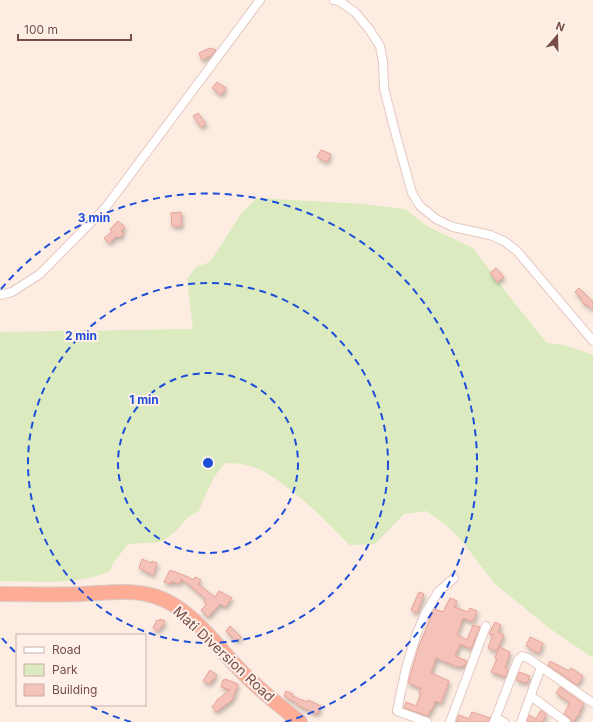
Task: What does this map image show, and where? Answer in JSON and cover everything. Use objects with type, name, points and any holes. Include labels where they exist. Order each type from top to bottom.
[{"type":"highway","name":"Mati Diversion Road","points":[[0,594],[81,594],[119,592],[138,593],[160,598],[170,603],[192,619],[244,674],[277,704],[300,722]]},
{"type":"street","points":[[0,295],[12,292],[40,274],[106,207],[260,1],[268,0]]},
{"type":"street","points":[[334,0],[355,12],[369,29],[380,46],[383,62],[384,88],[394,128],[412,193],[420,206],[452,228],[490,235],[504,241],[513,248],[541,278],[593,341]]},
{"type":"street","points":[[428,722],[397,710],[406,668],[417,633],[425,614],[438,592],[454,578]]},
{"type":"street","points":[[450,722],[486,626]]},
{"type":"street","points":[[504,722],[495,720],[522,656],[525,656],[593,703]]},
{"type":"street","points":[[521,722],[541,667]]},
{"type":"street","points":[[531,696],[566,722]]},
{"type":"green space","points":[[257,198],[363,204],[405,209],[427,226],[473,248],[547,343],[565,345],[593,355],[593,658],[549,628],[494,583],[461,540],[445,524],[426,511],[404,514],[375,544],[349,545],[298,495],[286,486],[263,471],[254,467],[240,464],[225,463],[220,468],[199,511],[188,517],[176,531],[161,542],[128,544],[114,562],[110,571],[98,576],[70,581],[0,581],[0,332],[193,329],[187,279],[196,267],[210,262],[241,214]]},
{"type":"building","points":[[210,48],[216,50],[212,55],[202,60],[199,53]]},
{"type":"building","points":[[217,82],[226,88],[221,95],[212,88]]},
{"type":"building","points":[[198,113],[206,124],[201,127],[193,116]]},
{"type":"building","points":[[321,150],[331,154],[327,162],[317,157]]},
{"type":"building","points":[[181,212],[182,226],[172,226],[171,213]]},
{"type":"building","points":[[118,221],[125,227],[121,231],[124,233],[119,238],[117,236],[109,243],[104,238],[112,232],[110,229]]},
{"type":"building","points":[[496,268],[504,277],[497,282],[490,273]]},
{"type":"building","points":[[579,288],[593,302],[593,310],[586,304],[585,305],[581,300],[582,299],[575,292]]},
{"type":"building","points":[[142,559],[151,563],[152,561],[157,563],[153,575],[139,568]]},
{"type":"building","points":[[170,570],[193,580],[195,577],[201,580],[198,584],[215,597],[219,591],[232,598],[225,607],[220,604],[208,617],[201,610],[207,604],[204,602],[206,599],[188,584],[181,579],[179,584],[172,581],[171,584],[164,582]]},
{"type":"building","points":[[419,592],[424,594],[417,613],[411,610]]},
{"type":"building","points":[[450,598],[457,601],[454,607],[468,612],[470,608],[477,611],[473,622],[463,618],[457,635],[467,640],[473,625],[480,627],[471,649],[460,644],[455,656],[467,661],[466,665],[458,667],[436,658],[431,673],[449,681],[441,703],[435,701],[428,716],[404,708],[406,702],[416,706],[421,694],[419,694],[421,688],[408,683],[419,646],[434,609],[443,612]]},
{"type":"building","points":[[160,619],[165,621],[158,631],[153,628],[157,620],[159,621]]},
{"type":"building","points":[[495,622],[501,625],[498,632],[504,635],[496,651],[488,648],[493,635],[489,634]]},
{"type":"building","points":[[230,626],[241,637],[236,641],[226,631]]},
{"type":"building","points":[[530,637],[543,643],[539,653],[526,646]]},
{"type":"building","points":[[499,647],[510,652],[505,668],[508,669],[506,677],[491,672],[497,659],[495,658]]},
{"type":"building","points":[[550,661],[569,671],[571,668],[583,676],[577,685],[548,665]]},
{"type":"building","points":[[210,670],[217,675],[209,684],[203,681]]},
{"type":"building","points":[[519,672],[530,676],[527,683],[516,680]]},
{"type":"building","points":[[225,679],[238,684],[232,700],[216,712],[212,706],[230,690],[221,687],[223,680]]},
{"type":"building","points":[[560,687],[584,704],[579,712],[580,713],[573,722],[571,722],[570,718],[564,714],[570,703],[556,693]]},
{"type":"building","points":[[286,691],[293,694],[292,696],[307,702],[308,700],[321,706],[317,714],[297,705],[298,704],[284,696]]},
{"type":"building","points":[[541,710],[546,714],[543,722],[527,721],[529,715],[536,719]]},
{"type":"building","points":[[472,712],[490,718],[489,722],[456,722],[459,715],[469,719]]}]
